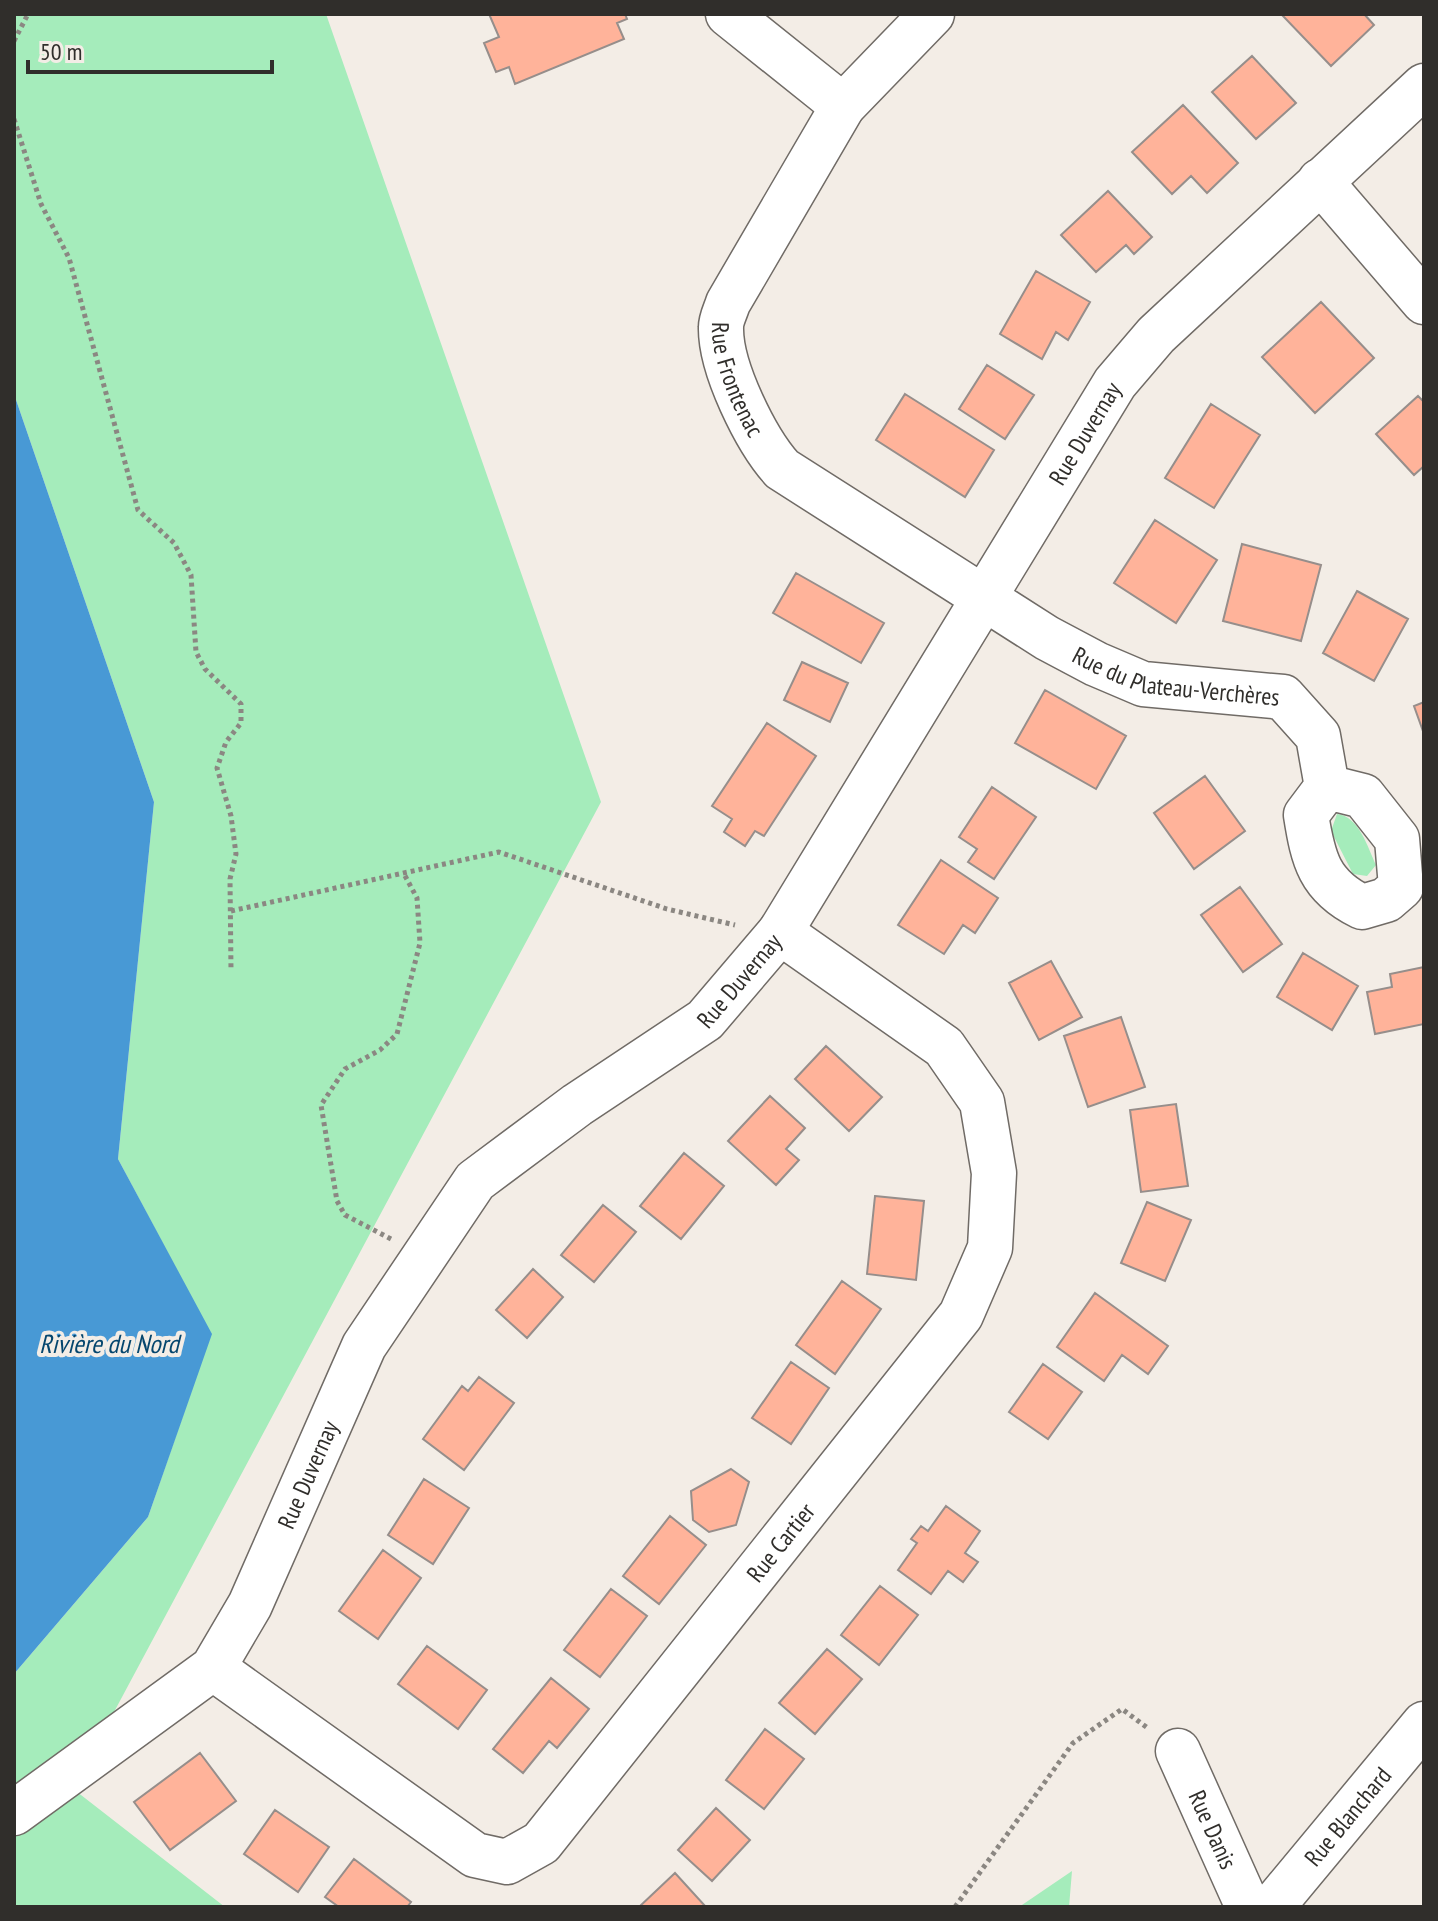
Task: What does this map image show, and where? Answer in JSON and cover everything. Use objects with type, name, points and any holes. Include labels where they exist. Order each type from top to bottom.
[{"type":"street","points":[[728,14],[843,106]]},
{"type":"street","name":"Rue Frontenac","points":[[932,14],[843,106],[728,303],[721,327],[727,360],[765,450],[782,469],[983,595]]},
{"type":"street","name":"Rue Duvernay","points":[[14,1813],[213,1668],[250,1605],[364,1346],[475,1181],[577,1105],[705,1020],[780,932],[1115,383],[1156,335],[1424,86]]},
{"type":"street","points":[[1320,181],[1424,302]]},
{"type":"street","name":"Rue du Plateau-Verchères","points":[[983,595],[1047,638],[1143,684],[1283,697],[1318,736],[1327,787]]},
{"type":"street","name":"Rue Cartier","points":[[213,1668],[475,1855],[507,1862],[541,1843],[961,1315],[990,1248],[994,1173],[982,1102],[944,1047],[780,932]]},
{"type":"street","name":"Rue Blanchard","points":[[1272,1907],[1424,1724]]},
{"type":"street","name":"Rue Danis","points":[[1178,1751],[1248,1907]]},
{"type":"path","points":[[14,41],[28,14]]},
{"type":"path","points":[[14,119],[41,204],[69,258],[138,510],[174,543],[186,564],[191,575],[196,652],[205,669],[241,704],[241,723],[226,742],[217,768],[231,816],[236,854],[230,879],[231,970]]},
{"type":"path","points":[[231,911],[499,852],[667,909],[780,932]]},
{"type":"path","points":[[404,874],[417,898],[420,943],[397,1034],[380,1050],[345,1069],[321,1105],[337,1201],[345,1215],[386,1235],[404,1249],[414,1269]]},
{"type":"path","points":[[955,1907],[1073,1743],[1122,1709],[1178,1751]]},
{"type":"green space","points":[[14,14],[326,14],[601,802],[91,1755],[63,1781],[225,1907],[14,1907],[14,1674],[148,1517],[211,1334],[118,1159],[154,802],[14,394]]},
{"type":"green space","points":[[1337,814],[1351,820],[1366,842],[1376,865],[1367,876],[1353,874],[1331,831]]},
{"type":"green space","points":[[1072,1871],[1069,1907],[1019,1907]]},
{"type":"water","name":"Rivière du Nord","points":[[14,394],[154,802],[118,1159],[212,1334],[148,1517],[14,1674]]},
{"type":"building","points":[[489,14],[625,14],[627,19],[617,23],[624,39],[515,84],[509,67],[496,72],[484,43],[499,37]]},
{"type":"building","points":[[1364,14],[1374,25],[1331,66],[1282,15]]},
{"type":"building","points":[[1252,56],[1296,103],[1256,139],[1212,92]]},
{"type":"building","points":[[1183,105],[1238,163],[1207,193],[1191,176],[1172,194],[1132,152]]},
{"type":"building","points":[[1108,191],[1152,237],[1134,254],[1126,245],[1096,272],[1061,235]]},
{"type":"building","points":[[1036,271],[1090,302],[1068,340],[1056,332],[1042,359],[1000,334]]},
{"type":"building","points":[[1321,302],[1374,358],[1315,413],[1262,357]]},
{"type":"building","points":[[987,365],[1034,395],[1005,439],[959,409]]},
{"type":"building","points":[[905,394],[994,450],[965,497],[876,440]]},
{"type":"building","points":[[1418,396],[1424,402],[1424,466],[1414,475],[1376,434]]},
{"type":"building","points":[[1211,404],[1260,435],[1214,508],[1165,478]]},
{"type":"building","points":[[1155,520],[1217,560],[1176,623],[1114,583]]},
{"type":"building","points":[[1242,544],[1321,565],[1301,641],[1223,621]]},
{"type":"building","points":[[796,573],[884,623],[861,663],[773,613]]},
{"type":"building","points":[[1357,591],[1408,619],[1374,681],[1323,653]]},
{"type":"building","points":[[802,662],[848,683],[830,722],[784,700]]},
{"type":"building","points":[[1045,690],[1126,736],[1096,789],[1015,743]]},
{"type":"building","points":[[1424,702],[1424,734],[1414,706]]},
{"type":"building","points":[[767,723],[816,756],[764,836],[755,831],[745,846],[724,832],[732,819],[712,806]]},
{"type":"building","points":[[1205,776],[1245,831],[1194,869],[1154,813]]},
{"type":"building","points":[[992,787],[1036,817],[994,879],[968,862],[977,849],[959,837]]},
{"type":"building","points":[[941,860],[998,898],[975,933],[963,925],[944,954],[898,925]]},
{"type":"building","points":[[1240,887],[1282,944],[1243,972],[1201,915]]},
{"type":"building","points":[[1303,953],[1358,986],[1332,1030],[1277,997]]},
{"type":"building","points":[[1051,961],[1082,1017],[1039,1040],[1009,983]]},
{"type":"building","points":[[1424,967],[1424,1024],[1375,1034],[1367,992],[1392,987],[1390,974]]},
{"type":"building","points":[[1121,1017],[1145,1087],[1088,1107],[1064,1036]]},
{"type":"building","points":[[826,1046],[882,1097],[849,1131],[795,1079]]},
{"type":"building","points":[[770,1096],[805,1128],[786,1149],[799,1160],[776,1185],[728,1141]]},
{"type":"building","points":[[1176,1104],[1188,1186],[1141,1192],[1130,1110]]},
{"type":"building","points":[[684,1153],[724,1186],[681,1239],[640,1206]]},
{"type":"building","points":[[875,1196],[924,1201],[916,1280],[867,1274]]},
{"type":"building","points":[[1147,1202],[1191,1220],[1165,1281],[1121,1263]]},
{"type":"building","points":[[603,1205],[636,1232],[594,1282],[561,1255]]},
{"type":"building","points":[[533,1269],[563,1297],[527,1338],[496,1310]]},
{"type":"building","points":[[842,1281],[881,1309],[835,1374],[796,1345]]},
{"type":"building","points":[[1095,1293],[1168,1346],[1148,1374],[1122,1355],[1104,1381],[1057,1347]]},
{"type":"building","points":[[791,1362],[829,1388],[791,1444],[752,1418]]},
{"type":"building","points":[[1043,1364],[1082,1392],[1048,1439],[1009,1412]]},
{"type":"building","points":[[479,1377],[514,1403],[464,1470],[423,1439],[462,1386],[468,1391]]},
{"type":"building","points":[[731,1469],[749,1482],[736,1525],[709,1532],[693,1520],[691,1491]]},
{"type":"building","points":[[424,1479],[469,1508],[433,1564],[388,1535]]},
{"type":"building","points":[[946,1506],[980,1531],[965,1553],[978,1562],[963,1582],[948,1571],[931,1594],[898,1570],[917,1543],[911,1539],[921,1526],[928,1531]]},
{"type":"building","points":[[670,1516],[706,1545],[659,1604],[623,1576]]},
{"type":"building","points":[[383,1550],[421,1578],[378,1639],[339,1611]]},
{"type":"building","points":[[880,1586],[918,1615],[879,1665],[841,1635]]},
{"type":"building","points":[[611,1589],[647,1616],[600,1677],[564,1650]]},
{"type":"building","points":[[427,1646],[487,1690],[458,1729],[398,1684]]},
{"type":"building","points":[[827,1649],[862,1679],[815,1734],[779,1703]]},
{"type":"building","points":[[551,1678],[589,1709],[557,1748],[549,1741],[523,1773],[493,1749]]},
{"type":"building","points":[[765,1729],[804,1759],[764,1809],[726,1780]]},
{"type":"building","points":[[200,1753],[236,1801],[170,1850],[134,1802]]},
{"type":"building","points":[[716,1808],[750,1840],[712,1881],[678,1850]]},
{"type":"building","points":[[275,1810],[329,1847],[298,1892],[244,1854]]},
{"type":"building","points":[[354,1859],[411,1902],[407,1907],[339,1907],[325,1897]]},
{"type":"building","points":[[675,1873],[706,1907],[639,1907]]}]
